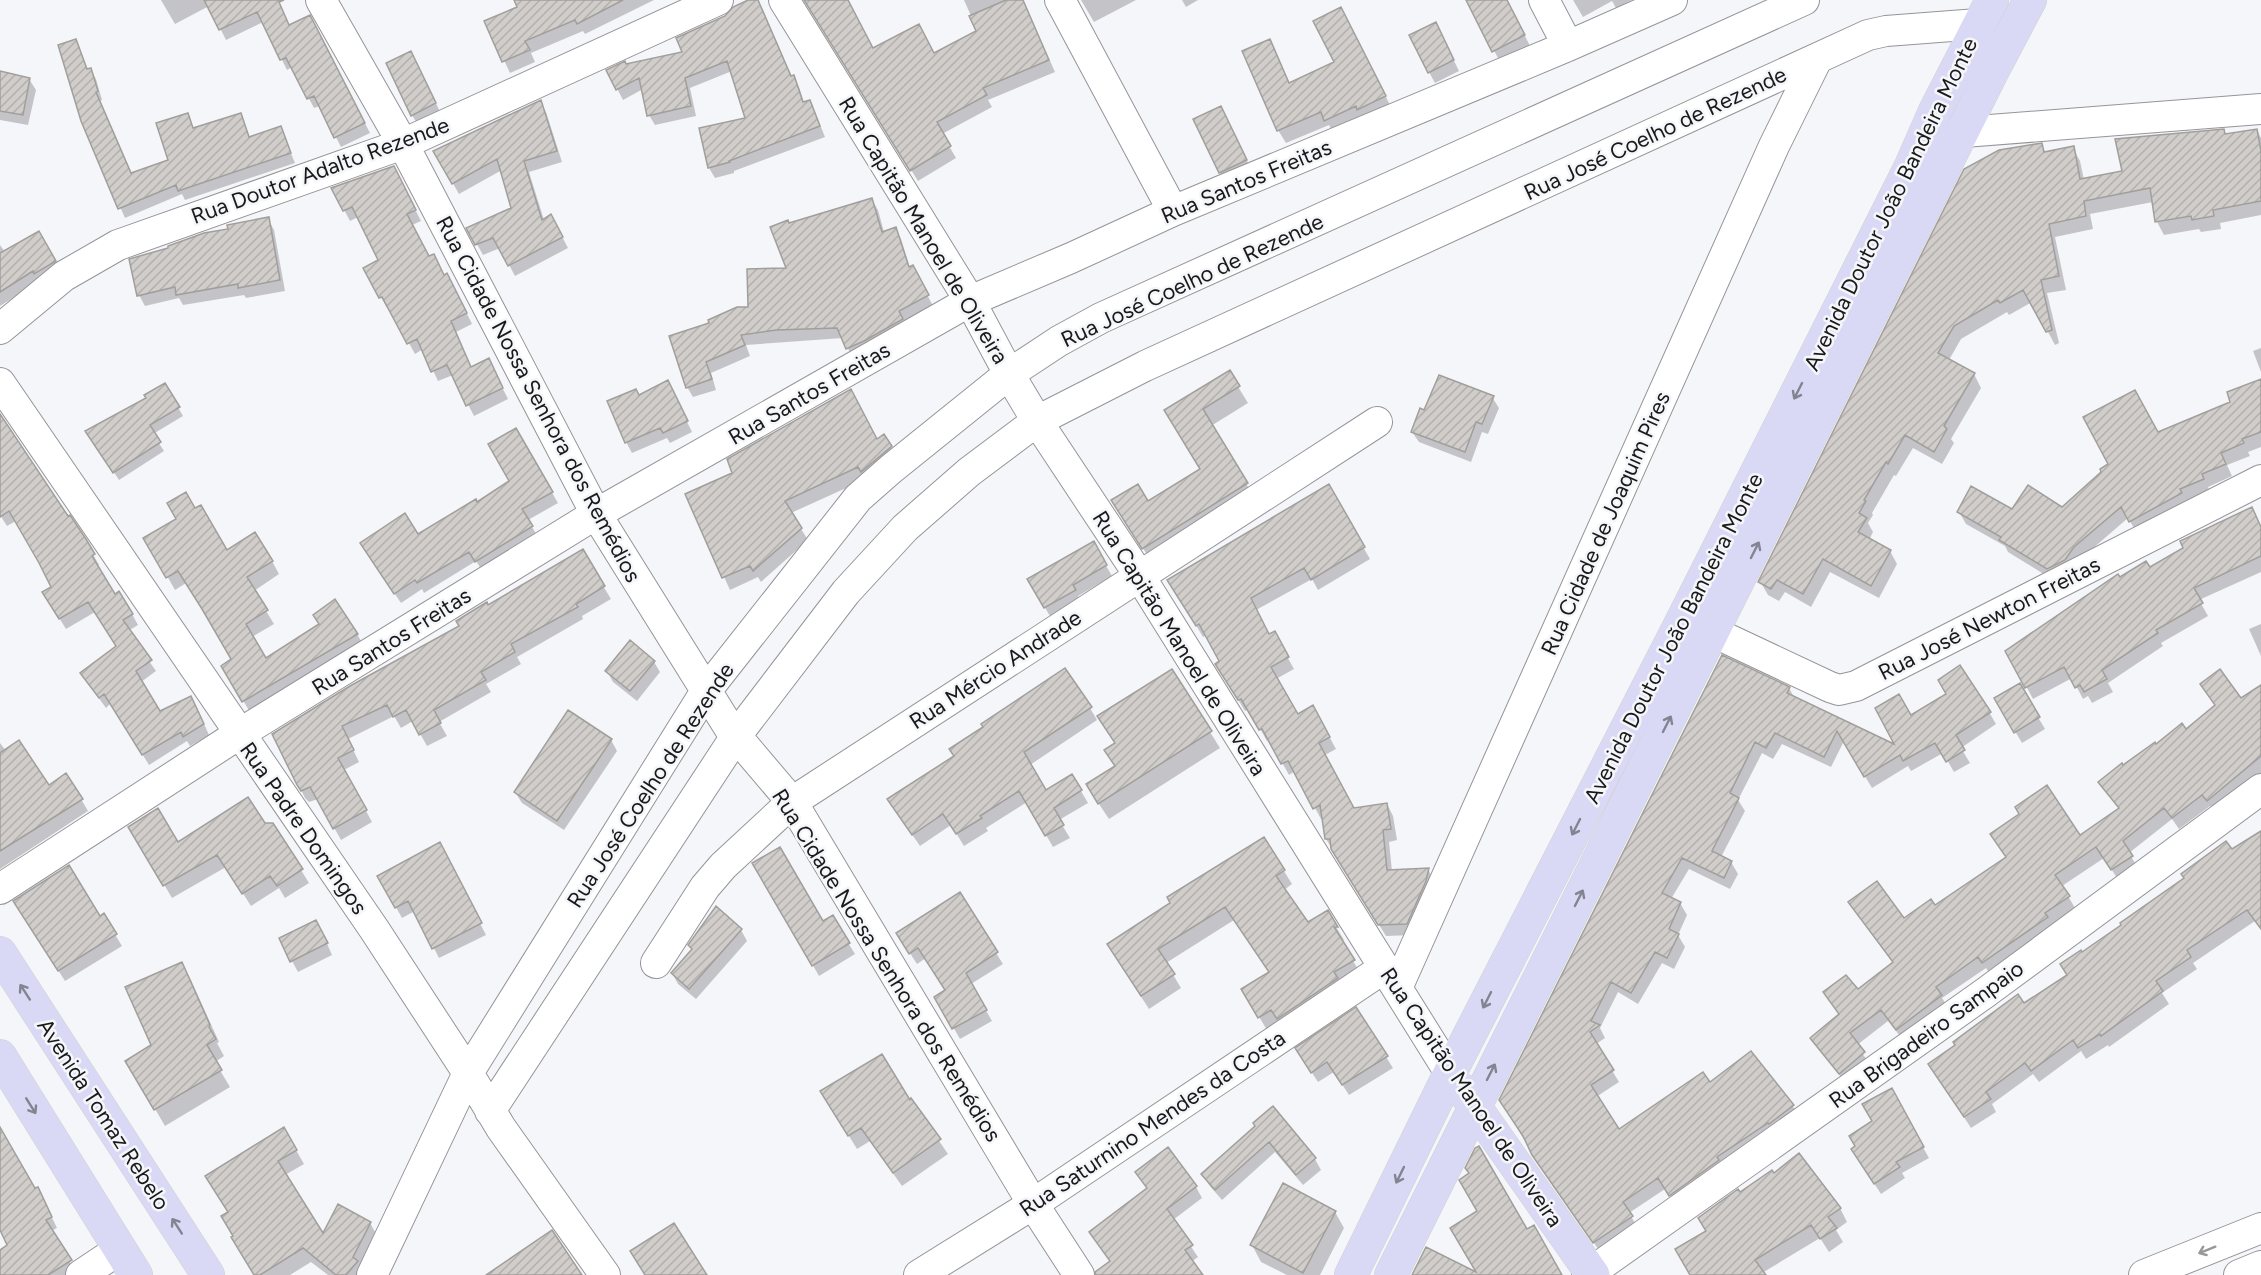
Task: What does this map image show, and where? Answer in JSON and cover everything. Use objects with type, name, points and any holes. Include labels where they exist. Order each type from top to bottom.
[{"type":"main road","name":"Avenida Doutor João Bandeira Monte","points":[[1390,1275],[2030,0]]},
{"type":"main road","name":"Avenida Doutor João Bandeira Monte","points":[[1351,1275],[1450,1073],[1688,610],[1910,168],[1935,111],[1985,12]]},
{"type":"main road","name":"Avenida Tomaz Rebelo","points":[[0,953],[208,1275]]},
{"type":"main road","points":[[0,1056],[128,1262]]},
{"type":"main road","name":"Rua Capitão Manoel de Oliveira","points":[[1450,1073],[1591,1274]]},
{"type":"street","name":"Rua Cidade Nossa Senhora dos Remédios","points":[[321,0],[403,144],[597,514],[736,736],[792,802],[1033,1203],[1079,1275]]},
{"type":"street","name":"Rua Doutor Adalto Rezende","points":[[0,329],[64,276],[118,245],[403,144],[718,0]]},
{"type":"street","name":"Rua Capitão Manoel de Oliveira","points":[[784,0],[970,301],[1037,421],[1139,575],[1450,1073]]},
{"type":"street","points":[[1060,0],[1173,211]]},
{"type":"street","points":[[1544,0],[1568,46]]},
{"type":"street","name":"Rua Santos Freitas","points":[[0,889],[239,734],[597,514],[970,301],[1173,211],[1568,46],[1672,0]]},
{"type":"street","name":"Rua José Coelho de Rezende","points":[[372,1275],[468,1073],[706,691],[858,498],[1009,374],[1059,341],[1101,318],[1804,0]]},
{"type":"street","name":"Rua José Coelho de Rezende","points":[[490,1111],[736,736],[846,592],[885,548],[969,472],[1037,421],[1145,366],[1868,35],[1985,12]]},
{"type":"street","name":"Rua Cidade de Joaquim Pires","points":[[1390,978],[1774,146],[1817,59]]},
{"type":"street","points":[[1964,132],[2261,109]]},
{"type":"street","name":"Rua Padre Domingos","points":[[0,383],[374,929],[468,1073],[490,1111],[605,1275]]},
{"type":"street","name":"Rua Mércio Andrade","points":[[656,963],[705,887],[723,866],[792,802],[1377,422]]},
{"type":"street","name":"Rua José Newton Freitas","points":[[1713,632],[1830,687],[1839,690],[1856,686],[2260,483]]},
{"type":"street","name":"Rua Brigadeiro Sampaio","points":[[1591,1274],[1984,993],[2261,789]]},
{"type":"street","name":"Rua Saturnino Mendes da Costa","points":[[919,1275],[1390,978]]},
{"type":"street","points":[[2144,1275],[2261,1228]]},
{"type":"street","points":[[81,1275],[128,1262]]},
{"type":"street","points":[[2239,1275],[2261,1266]]},
{"type":"building","points":[[204,0],[284,0],[279,2],[289,25],[310,15],[365,123],[334,138],[314,96],[307,99],[286,58],[280,60],[257,12],[219,30]]},
{"type":"building","points":[[514,0],[623,0],[577,24],[575,20],[525,41],[530,50],[502,62],[484,21],[517,7]]},
{"type":"building","points":[[748,0],[758,0],[791,76],[794,75],[803,102],[810,100],[820,126],[730,162],[708,168],[699,128],[745,118],[727,61],[685,78],[691,106],[647,116],[639,78],[616,90],[606,70],[625,61],[626,64],[682,52],[676,38],[725,16],[733,7]]},
{"type":"building","points":[[804,0],[848,0],[873,48],[919,24],[934,53],[976,31],[969,16],[1006,0],[1023,0],[1049,60],[983,88],[987,95],[937,122],[951,146],[910,171]]},
{"type":"building","points":[[1466,0],[1507,0],[1525,35],[1492,52]]},
{"type":"building","points":[[1341,7],[1386,96],[1357,110],[1356,106],[1324,121],[1321,112],[1277,131],[1242,51],[1270,39],[1289,83],[1334,62],[1313,21]]},
{"type":"building","points":[[1436,22],[1454,60],[1428,73],[1409,35]]},
{"type":"building","points":[[76,39],[87,69],[91,68],[98,91],[96,92],[131,173],[168,160],[156,123],[188,113],[193,128],[241,113],[249,137],[281,126],[291,153],[178,191],[176,185],[118,209],[81,121],[58,45]]},
{"type":"building","points":[[411,51],[436,103],[411,116],[386,63]]},
{"type":"building","points":[[0,71],[30,78],[23,115],[0,111]]},
{"type":"building","points":[[541,100],[557,151],[524,161],[542,220],[551,214],[563,237],[508,266],[493,238],[475,245],[466,228],[511,208],[497,159],[452,184],[433,151]]},
{"type":"building","points":[[1221,106],[1247,160],[1219,173],[1193,119]]},
{"type":"building","points":[[2224,129],[2225,134],[2257,129],[2261,151],[2261,201],[2213,210],[2214,216],[2192,220],[2191,216],[2155,222],[2150,188],[2084,201],[2086,216],[2049,224],[2059,276],[2041,280],[2052,330],[2046,332],[2023,290],[2000,303],[1998,300],[1954,326],[1938,353],[1975,373],[1944,426],[1947,429],[1934,452],[1905,435],[1864,500],[1866,501],[1859,513],[1867,518],[1858,532],[1891,550],[1871,586],[1823,559],[1803,594],[1777,580],[1771,589],[1758,582],[1964,169],[1999,150],[2042,143],[2044,152],[2074,146],[2080,179],[2122,171],[2115,139]]},
{"type":"building","points":[[394,166],[416,210],[407,214],[429,256],[434,254],[444,275],[447,273],[467,313],[451,321],[471,367],[489,358],[503,388],[466,406],[447,365],[431,372],[417,339],[407,344],[382,297],[379,298],[363,268],[378,260],[352,207],[343,211],[331,188]]},
{"type":"building","points":[[872,198],[882,232],[896,227],[909,267],[913,265],[929,295],[899,311],[903,319],[846,349],[837,328],[776,330],[741,335],[745,345],[706,362],[712,379],[686,388],[669,336],[709,323],[708,320],[737,307],[748,307],[747,269],[786,268],[770,227],[788,220],[789,223]]},
{"type":"building","points":[[269,217],[280,280],[238,288],[238,284],[176,295],[175,287],[137,296],[129,259],[168,248],[168,246],[204,233],[228,229],[227,225]]},
{"type":"building","points":[[39,231],[56,261],[34,274],[33,271],[0,292],[0,253]]},
{"type":"building","points":[[1230,370],[1240,386],[1203,409],[1248,483],[1142,549],[1111,500],[1138,484],[1148,501],[1200,469],[1164,410]]},
{"type":"building","points":[[1439,375],[1494,396],[1482,424],[1476,422],[1465,452],[1411,432],[1420,408],[1424,410]]},
{"type":"building","points":[[2261,379],[2261,432],[2242,439],[2244,443],[2221,453],[2226,464],[2202,474],[2204,479],[2180,489],[2182,493],[2129,522],[2121,507],[2074,547],[2065,560],[2047,569],[1999,540],[2001,537],[1957,512],[1971,486],[2012,509],[2028,485],[2062,507],[2101,472],[2100,469],[2108,464],[2083,417],[2135,390],[2158,432],[2230,402],[2227,392]]},
{"type":"building","points":[[668,380],[688,421],[663,433],[660,428],[625,443],[607,401],[636,389],[639,395]]},
{"type":"building","points":[[165,383],[180,407],[150,425],[161,442],[113,473],[85,431],[146,398],[144,395]]},
{"type":"building","points":[[851,389],[877,439],[884,434],[892,446],[861,472],[858,467],[785,501],[802,528],[753,571],[750,566],[722,578],[685,494],[732,473],[727,459]]},
{"type":"building","points":[[0,414],[86,539],[95,554],[92,556],[115,594],[119,591],[133,614],[123,620],[152,660],[136,671],[160,711],[191,696],[204,724],[183,737],[181,732],[142,755],[104,694],[99,698],[80,673],[116,646],[88,602],[59,619],[42,592],[51,587],[9,511],[0,517]]},
{"type":"building","points":[[516,428],[553,492],[522,509],[533,526],[475,562],[469,552],[417,583],[415,580],[394,594],[360,543],[405,513],[418,534],[476,499],[477,502],[509,481],[488,444]]},
{"type":"building","points":[[1329,484],[1365,547],[1311,580],[1304,568],[1251,598],[1269,634],[1275,631],[1289,657],[1271,667],[1298,714],[1313,705],[1330,737],[1319,743],[1354,808],[1387,803],[1391,829],[1383,830],[1387,870],[1429,868],[1426,881],[1407,924],[1378,925],[1331,849],[1330,839],[1325,839],[1320,805],[1313,809],[1288,761],[1281,764],[1262,729],[1259,730],[1241,699],[1238,700],[1215,664],[1219,661],[1199,624],[1196,626],[1167,580]]},
{"type":"building","points":[[186,492],[195,508],[201,505],[227,550],[255,532],[273,561],[247,577],[268,610],[246,624],[266,658],[319,624],[313,615],[335,599],[358,634],[242,702],[221,666],[231,659],[202,609],[178,571],[166,578],[143,538],[176,519],[167,503]]},
{"type":"building","points":[[2252,507],[2261,527],[2261,556],[2194,588],[2203,603],[2156,630],[2158,633],[2102,670],[2107,679],[2084,692],[2080,685],[2075,688],[2064,667],[2025,688],[2005,651],[2118,574],[2120,577],[2146,561],[2150,567],[2183,548],[2180,541]]},
{"type":"building","points":[[1094,541],[1107,565],[1073,585],[1076,590],[1044,608],[1027,579]]},
{"type":"building","points":[[583,549],[605,586],[576,604],[578,607],[511,644],[515,652],[481,672],[486,680],[434,710],[441,723],[419,735],[406,710],[393,717],[387,705],[342,726],[354,750],[338,758],[367,810],[333,829],[310,787],[301,791],[297,785],[272,734],[350,686],[459,626],[456,621],[487,602],[488,605]]},
{"type":"building","points":[[630,640],[655,661],[630,691],[605,671]]},
{"type":"building","points":[[1722,655],[1790,687],[1787,693],[1894,744],[1875,708],[1899,694],[1911,715],[1946,694],[1938,680],[1960,665],[1991,712],[1956,735],[1965,750],[1946,762],[1935,743],[1903,761],[1900,755],[1864,777],[1837,731],[1824,757],[1775,733],[1766,748],[1755,742],[1730,793],[1739,798],[1712,851],[1732,861],[1724,878],[1682,858],[1662,893],[1681,902],[1669,929],[1679,934],[1667,958],[1655,952],[1631,993],[1611,982],[1591,1021],[1600,1025],[1590,1032],[1614,1070],[1591,1085],[1619,1129],[1703,1072],[1710,1082],[1751,1051],[1794,1105],[1717,1157],[1719,1160],[1669,1196],[1658,1178],[1623,1202],[1633,1216],[1593,1243],[1532,1155],[1523,1136],[1499,1100]]},
{"type":"building","points":[[1065,668],[1092,707],[1024,752],[1046,790],[1072,774],[1082,790],[1054,808],[1064,825],[1045,836],[1019,791],[956,834],[943,814],[912,835],[887,799],[954,756],[949,749],[983,727],[981,724]]},
{"type":"building","points":[[1172,669],[1212,731],[1098,804],[1086,784],[1115,766],[1104,750],[1115,743],[1097,716]]},
{"type":"building","points":[[2220,669],[2241,698],[2261,685],[2261,756],[2207,801],[2202,795],[2172,818],[2164,808],[2123,841],[2133,856],[2111,870],[2096,847],[2055,875],[2070,896],[2045,913],[2048,917],[1982,963],[1978,957],[1936,987],[1942,995],[1896,1030],[1881,1010],[1850,1033],[1865,1052],[1839,1074],[1810,1038],[1839,1014],[1823,992],[1846,975],[1858,989],[1893,962],[1848,902],[1877,881],[1904,918],[1931,899],[1935,905],[2006,857],[1990,834],[2019,814],[2015,807],[2047,785],[2080,835],[2119,808],[2098,782],[2122,763],[2123,765],[2155,742],[2156,744],[2182,723],[2186,729],[2215,705],[2200,684]]},
{"type":"building","points":[[2020,683],[2040,717],[2014,733],[1994,698]]},
{"type":"building","points":[[568,710],[612,739],[557,821],[514,792]]},
{"type":"building","points":[[19,740],[49,785],[66,773],[83,799],[0,851],[0,753]]},
{"type":"building","points":[[248,797],[265,823],[273,823],[303,869],[277,886],[270,876],[242,894],[217,855],[163,886],[128,827],[158,808],[178,842]]},
{"type":"building","points":[[2261,831],[2261,929],[2247,910],[2187,950],[2191,957],[2156,981],[2163,991],[2101,1036],[2100,1034],[2078,1048],[2073,1040],[2031,1071],[2025,1063],[1986,1092],[1991,1099],[1964,1117],[1928,1064],[1955,1045],[1953,1042],[2018,994],[2024,1003],[2067,975],[2060,964],[2121,925],[2120,923],[2184,878],[2181,874],[2226,841],[2232,849]]},
{"type":"building","points":[[1264,837],[1285,870],[1276,876],[1308,922],[1328,910],[1338,927],[1334,927],[1355,960],[1334,972],[1338,978],[1277,1019],[1271,1010],[1258,1018],[1241,989],[1269,972],[1225,907],[1158,949],[1175,974],[1141,996],[1107,944],[1170,903],[1167,897]]},
{"type":"building","points":[[440,842],[482,923],[432,949],[408,901],[395,908],[377,876]]},
{"type":"building","points":[[780,847],[823,921],[833,915],[850,943],[812,966],[752,863]]},
{"type":"building","points":[[69,865],[100,916],[104,913],[117,934],[58,971],[13,901]]},
{"type":"building","points":[[960,892],[998,952],[966,973],[987,1010],[952,1029],[934,997],[945,990],[918,948],[909,954],[896,933]]},
{"type":"building","points":[[716,906],[742,929],[689,989],[671,973],[692,949],[688,945]]},
{"type":"building","points":[[316,920],[328,943],[290,962],[279,938]]},
{"type":"building","points":[[182,962],[216,1039],[207,1045],[222,1070],[154,1110],[125,1061],[151,1045],[125,987]]},
{"type":"building","points":[[1356,1007],[1388,1056],[1342,1085],[1327,1062],[1311,1073],[1295,1048]]},
{"type":"building","points":[[882,1054],[910,1100],[911,1098],[941,1139],[893,1173],[861,1128],[848,1136],[820,1091]]},
{"type":"building","points":[[1892,1088],[1924,1147],[1896,1162],[1900,1167],[1874,1184],[1851,1149],[1855,1146],[1849,1136],[1872,1121],[1862,1104]]},
{"type":"building","points":[[1273,1106],[1316,1158],[1296,1175],[1269,1142],[1215,1190],[1201,1174],[1255,1126],[1253,1123]]},
{"type":"building","points":[[0,1127],[35,1188],[38,1187],[52,1217],[46,1220],[72,1260],[48,1275],[0,1275],[0,1250],[7,1245],[0,1230]]},
{"type":"building","points":[[284,1127],[297,1150],[278,1161],[323,1233],[338,1204],[371,1222],[353,1257],[358,1261],[346,1275],[336,1275],[303,1248],[260,1275],[254,1275],[221,1216],[228,1212],[205,1176]]},
{"type":"building","points":[[1479,1146],[1527,1229],[1534,1225],[1562,1275],[1412,1275],[1426,1247],[1476,1272],[1450,1228],[1477,1211],[1459,1180],[1469,1173],[1465,1168],[1475,1148]]},
{"type":"building","points":[[1168,1147],[1197,1186],[1167,1209],[1193,1245],[1185,1250],[1203,1275],[1096,1275],[1095,1272],[1110,1261],[1089,1232],[1147,1188],[1135,1172]]},
{"type":"building","points":[[1799,1153],[1841,1208],[1828,1217],[1837,1228],[1820,1239],[1811,1225],[1755,1260],[1766,1275],[1690,1275],[1675,1249],[1706,1231],[1698,1218],[1738,1189],[1740,1192],[1772,1170],[1774,1173]]},
{"type":"building","points":[[1283,1183],[1336,1211],[1303,1273],[1250,1245]]},
{"type":"building","points":[[674,1223],[707,1275],[645,1275],[630,1251]]},
{"type":"building","points":[[552,1230],[582,1275],[486,1275]]}]
